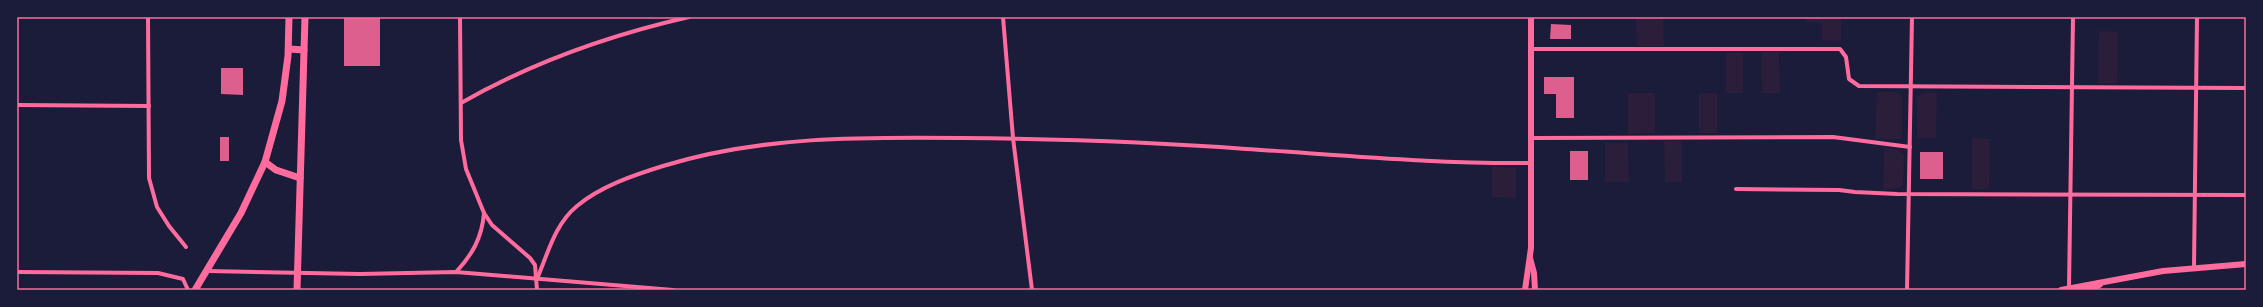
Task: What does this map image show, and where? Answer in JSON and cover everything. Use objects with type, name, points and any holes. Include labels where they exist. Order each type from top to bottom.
[{"type":"highway","points":[[2083,290],[2099,284]]},
{"type":"main road","points":[[195,290],[208,271],[241,212],[265,162],[282,101],[289,49],[289,17]]},
{"type":"main road","points":[[297,290],[299,272],[300,178],[305,17]]},
{"type":"main road","points":[[1525,290],[1530,256],[1532,17]]},
{"type":"main road","points":[[289,49],[304,50]]},
{"type":"main road","points":[[265,162],[276,170],[300,178]]},
{"type":"main road","points":[[1530,256],[1534,273],[1535,290]]},
{"type":"main road","points":[[2061,290],[2099,284],[2128,276],[2194,267],[2246,264]]},
{"type":"street","points":[[148,17],[149,178],[152,192],[158,207],[169,226],[186,247]]},
{"type":"street","points":[[460,17],[461,140],[466,169],[484,213],[492,225],[530,258],[535,265],[537,290]]},
{"type":"street","points":[[461,103],[542,64],[589,45],[629,32],[690,17]]},
{"type":"street","points":[[1003,17],[1013,138],[1032,290]]},
{"type":"street","points":[[1907,290],[1907,204],[1909,194],[1912,17]]},
{"type":"street","points":[[2069,288],[2074,17]]},
{"type":"street","points":[[2194,267],[2197,17]]},
{"type":"street","points":[[1531,49],[1837,49],[1842,50],[1845,54],[1848,77],[1853,84],[1859,86],[2246,88]]},
{"type":"street","points":[[17,105],[149,106]]},
{"type":"street","points":[[1531,138],[1833,137],[1910,147]]},
{"type":"street","points":[[536,279],[561,225],[576,207],[620,182],[676,162],[752,146],[821,138],[1013,138],[1244,148],[1397,160],[1531,163]]},
{"type":"street","points":[[1736,189],[1831,190],[1909,194],[2246,195]]},
{"type":"street","points":[[456,272],[468,260],[475,249],[482,231],[484,213]]},
{"type":"street","points":[[208,271],[456,272],[672,290]]},
{"type":"street","points":[[17,272],[131,273],[176,276],[187,282],[188,290]]},
{"type":"shaded area","points":[[1636,17],[1663,17],[1664,46],[1637,46]]},
{"type":"shaded area","points":[[1807,17],[1841,17],[1841,41],[1822,40],[1822,23],[1807,22]]},
{"type":"shaded area","points":[[2099,31],[2118,32],[2117,83],[2098,83]]},
{"type":"shaded area","points":[[1761,52],[1779,52],[1780,93],[1762,93]]},
{"type":"shaded area","points":[[1726,53],[1743,53],[1743,93],[1726,93]]},
{"type":"shaded area","points":[[1877,92],[1895,92],[1902,95],[1902,139],[1875,139]]},
{"type":"shaded area","points":[[1628,93],[1655,93],[1655,133],[1628,134]]},
{"type":"shaded area","points":[[1699,93],[1717,93],[1717,133],[1699,133]]},
{"type":"shaded area","points":[[1922,93],[1937,93],[1936,138],[1917,138],[1917,97]]},
{"type":"shaded area","points":[[1972,138],[1990,139],[1989,189],[1972,189]]},
{"type":"shaded area","points":[[1664,141],[1682,141],[1682,182],[1665,182]]},
{"type":"shaded area","points":[[1605,143],[1628,143],[1629,182],[1605,182]]},
{"type":"shaded area","points":[[1884,147],[1898,150],[1904,155],[1903,185],[1899,188],[1883,190]]},
{"type":"shaded area","points":[[1492,166],[1516,168],[1516,198],[1492,197]]},
{"type":"building","points":[[344,17],[380,17],[380,66],[344,66]]},
{"type":"building","points":[[1551,24],[1571,25],[1571,39],[1550,39]]},
{"type":"building","points":[[221,68],[243,68],[243,95],[221,94]]},
{"type":"building","points":[[1544,77],[1574,77],[1574,118],[1556,118],[1556,94],[1544,94]]},
{"type":"building","points":[[220,137],[229,137],[229,161],[220,161]]},
{"type":"building","points":[[1570,151],[1588,151],[1588,180],[1570,180]]},
{"type":"building","points":[[1920,152],[1943,152],[1943,179],[1920,179]]}]
